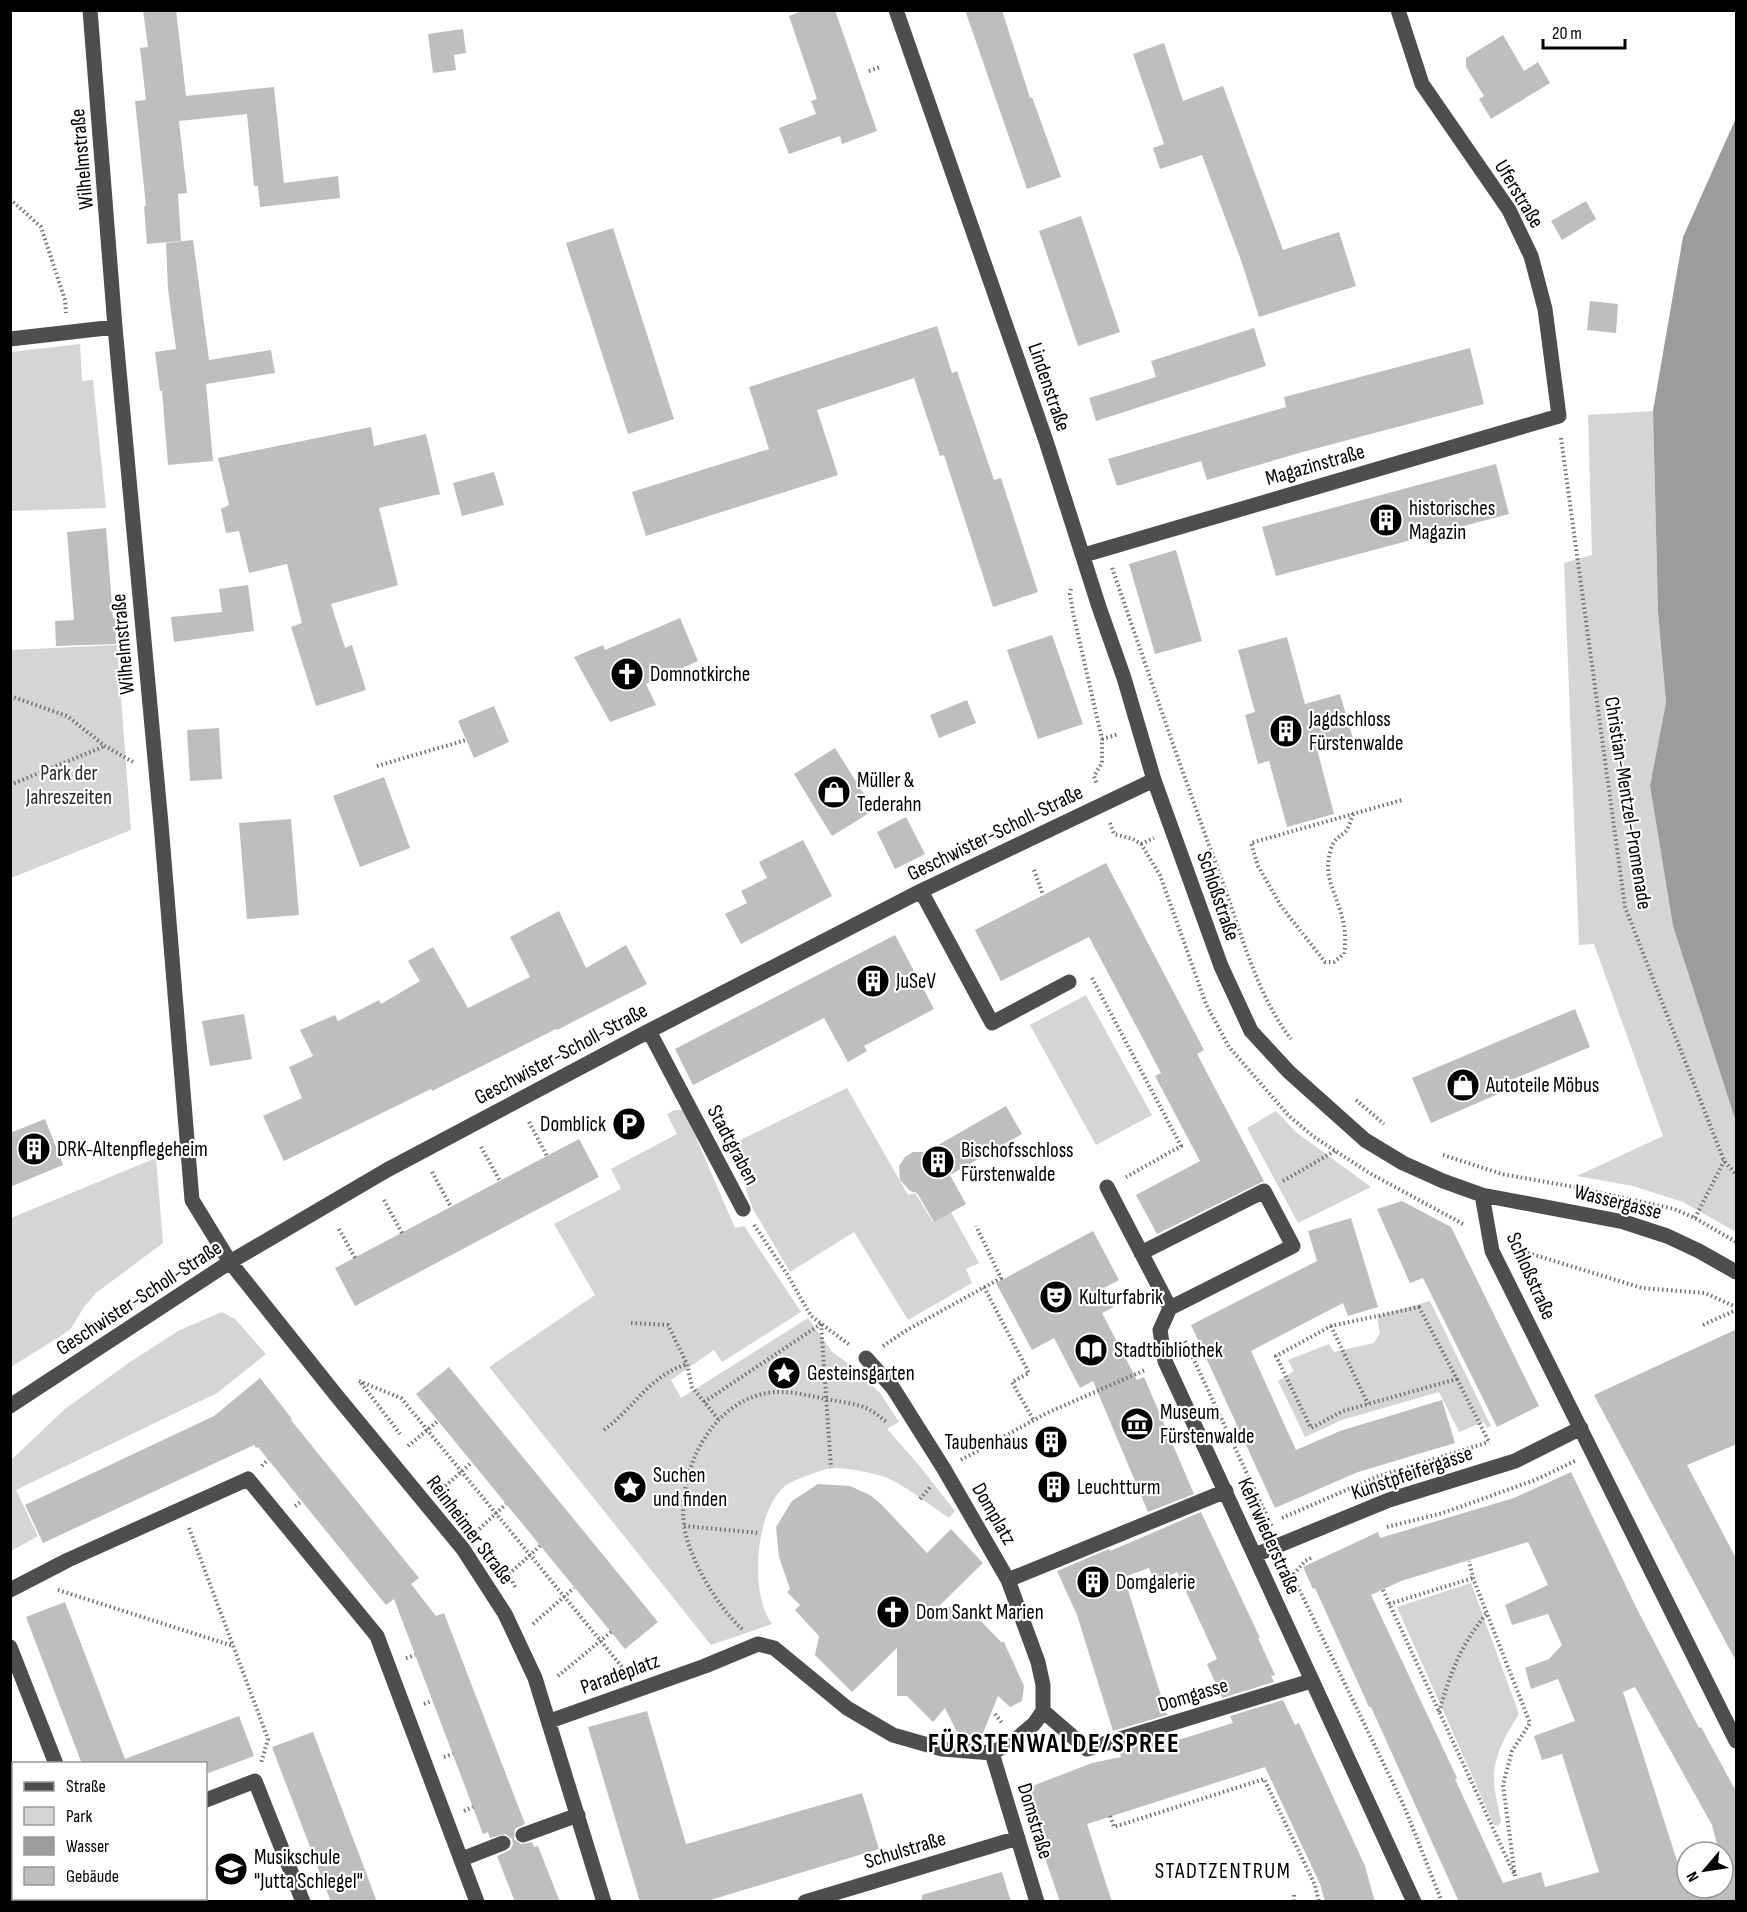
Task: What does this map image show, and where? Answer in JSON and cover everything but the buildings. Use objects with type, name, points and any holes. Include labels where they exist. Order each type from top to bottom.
[{"type":"street","name":"Wilhelmstraße","points":[[90,10],[115,327],[156,768],[192,1200],[230,1262]]},
{"type":"street","name":"Lindenstraße","points":[[896,10],[1046,441],[1124,678],[1154,780]]},
{"type":"street","name":"Uferstraße","points":[[1398,10],[1422,84],[1509,210],[1531,256],[1545,309],[1559,416]]},
{"type":"street","points":[[10,339],[115,327]]},
{"type":"street","name":"Magazinstraße","points":[[1084,555],[1559,416]]},
{"type":"street","name":"Geschwister-Scholl-Straße","points":[[10,1406],[230,1262],[387,1170],[649,1031],[921,891],[1154,780]]},
{"type":"street","name":"Schloßstraße","points":[[1154,780],[1221,966],[1251,1031],[1289,1072],[1365,1140],[1402,1163],[1482,1195],[1492,1251],[1737,1741]]},
{"type":"street","points":[[921,891],[992,1023],[1069,982]]},
{"type":"street","name":"Stadtgraben","points":[[649,1031],[743,1209]]},
{"type":"street","points":[[1107,1187],[1141,1253],[1170,1308],[1293,1246],[1264,1191],[1141,1253]]},
{"type":"street","name":"Wassergasse","points":[[1482,1195],[1624,1222],[1667,1236],[1737,1272]]},
{"type":"street","name":"Reinheimer Straße","points":[[230,1262],[463,1549],[505,1614],[535,1678],[550,1721],[604,1902]]},
{"type":"street","name":"Kehrwiederstraße","points":[[1170,1308],[1160,1330],[1165,1361],[1414,1902]]},
{"type":"street","name":"Domplatz","points":[[866,1358],[893,1388],[944,1469],[1008,1580],[1038,1662],[1043,1685],[1043,1711]]},
{"type":"street","name":"Kunstpfeifergasse","points":[[1255,1555],[1389,1500],[1515,1461],[1581,1428]]},
{"type":"street","points":[[10,1590],[68,1560],[248,1479],[377,1636],[477,1902]]},
{"type":"street","points":[[1008,1580],[1226,1491]]},
{"type":"street","points":[[758,1644],[774,1648],[847,1708],[892,1735],[942,1749],[992,1753],[1015,1740],[1034,1724],[1043,1711]]},
{"type":"street","name":"Paradeplatz","points":[[550,1721],[705,1666],[758,1644]]},
{"type":"street","points":[[10,1647],[55,1762]]},
{"type":"street","name":"Domgasse","points":[[1043,1711],[1087,1749],[1311,1681]]},
{"type":"street","name":"Domstraße","points":[[992,1753],[1037,1902]]},
{"type":"street","points":[[207,1800],[255,1781],[303,1902]]},
{"type":"street","points":[[523,1835],[578,1815]]},
{"type":"street","name":"Schulstraße","points":[[805,1902],[1018,1838]]},
{"type":"street","points":[[462,1859],[503,1843]]},
{"type":"path","points":[[869,71],[880,67]]},
{"type":"path","points":[[10,200],[41,227],[65,300],[67,332]]},
{"type":"path","name":"Christian-Mentzel-Promenade","points":[[1559,416],[1625,907],[1724,1161],[1737,1174]]},
{"type":"path","points":[[1105,549],[1262,990],[1277,1020],[1294,1043]]},
{"type":"path","points":[[1070,594],[1102,739],[1102,763],[1094,776]]},
{"type":"path","points":[[10,696],[68,716],[105,746],[131,762],[156,768]]},
{"type":"path","points":[[377,766],[466,740]]},
{"type":"path","points":[[10,785],[105,746]]},
{"type":"path","points":[[1353,814],[1346,831],[1338,836],[1331,849],[1327,868],[1330,885],[1344,922],[1346,943],[1344,954],[1334,962],[1325,962],[1281,906],[1258,866],[1251,843],[1402,800]]},
{"type":"path","points":[[1034,870],[1043,895]]},
{"type":"path","points":[[1069,982],[1088,971],[1181,1146],[1107,1187]]},
{"type":"path","points":[[1353,1097],[1389,1128]]},
{"type":"path","points":[[529,1122],[547,1156]]},
{"type":"path","points":[[481,1147],[500,1181]]},
{"type":"path","points":[[1264,1191],[1335,1152]]},
{"type":"path","points":[[1437,1153],[1502,1174],[1674,1209],[1737,1242]]},
{"type":"path","points":[[1695,1218],[1724,1161]]},
{"type":"path","points":[[432,1172],[452,1207]]},
{"type":"path","points":[[384,1200],[402,1233]]},
{"type":"path","name":"Stadtgraben","points":[[743,1209],[787,1274],[811,1316],[821,1324]]},
{"type":"path","points":[[821,1324],[866,1358],[907,1330],[1001,1278],[976,1226]]},
{"type":"path","points":[[339,1228],[355,1258]]},
{"type":"path","points":[[984,1287],[1029,1373],[1012,1382],[1034,1421]]},
{"type":"path","points":[[1456,1379],[1343,1411],[1311,1428],[1276,1356],[1331,1326],[1419,1307],[1501,1466]]},
{"type":"path","points":[[1703,1325],[1737,1310]]},
{"type":"path","points":[[630,1323],[668,1325],[687,1364],[693,1387],[718,1419]]},
{"type":"path","points":[[821,1324],[831,1468]]},
{"type":"path","points":[[704,1402],[821,1324]]},
{"type":"path","points":[[1331,1326],[1368,1404]]},
{"type":"path","points":[[1185,1340],[1281,1545]]},
{"type":"path","points":[[604,1430],[618,1420],[643,1390],[672,1369],[687,1364]]},
{"type":"path","points":[[979,1450],[1034,1421],[1131,1376]]},
{"type":"path","points":[[359,1381],[401,1398],[640,1689]]},
{"type":"path","points":[[758,1644],[731,1619],[707,1583],[692,1554],[684,1526],[684,1499],[690,1470],[700,1443],[718,1419],[741,1404],[761,1394],[790,1392],[868,1408],[897,1430]]},
{"type":"path","points":[[408,1446],[438,1421]]},
{"type":"path","points":[[1380,1528],[1443,1513],[1535,1480],[1594,1453]]},
{"type":"path","points":[[442,1489],[472,1462]]},
{"type":"path","points":[[476,1532],[506,1504]]},
{"type":"path","points":[[181,1508],[268,1739]]},
{"type":"path","points":[[684,1526],[760,1533]]},
{"type":"path","points":[[509,1574],[540,1546]]},
{"type":"path","points":[[1316,1556],[1305,1561],[1294,1574],[1297,1585],[1404,1806],[1442,1902]]},
{"type":"path","points":[[1383,1590],[1515,1876],[1503,1785],[1512,1751],[1530,1723],[1473,1578],[1469,1560]]},
{"type":"path","points":[[1389,1604],[1473,1578]]},
{"type":"path","points":[[29,1580],[233,1646]]},
{"type":"path","points":[[533,1624],[574,1588]]},
{"type":"path","points":[[1439,1713],[1452,1670],[1472,1631],[1487,1613]]},
{"type":"path","points":[[558,1676],[611,1632]]},
{"type":"path","points":[[1110,1816],[1114,1827],[1264,1779],[1315,1885],[1319,1902]]},
{"type":"path","points":[[1294,1895],[1294,1902]]},
{"type":"green space","points":[[80,344],[82,381],[93,380],[106,508],[11,511],[11,352]]},
{"type":"green space","points":[[1653,411],[1658,612],[1666,702],[1650,786],[1673,926],[1736,1122],[1736,1232],[1683,1202],[1633,1186],[1577,1176],[1663,1136],[1594,944],[1579,945],[1564,563],[1592,555],[1588,415]]},
{"type":"green space","name":"Park der Jahreszeiten","points":[[117,645],[131,830],[11,878],[11,650]]},
{"type":"green space","points":[[1086,995],[1152,1115],[1096,1145],[1030,1025]]},
{"type":"green space","points":[[847,1088],[908,1195],[915,1193],[933,1222],[951,1212],[979,1263],[966,1269],[972,1283],[908,1320],[854,1232],[790,1272],[753,1209],[730,1145]]},
{"type":"green space","points":[[674,1110],[684,1110],[735,1228],[744,1226],[801,1312],[722,1362],[714,1350],[671,1380],[681,1398],[808,1318],[832,1352],[852,1366],[880,1393],[899,1422],[887,1429],[955,1511],[949,1518],[894,1481],[860,1471],[828,1469],[788,1484],[775,1498],[767,1514],[759,1553],[760,1593],[772,1624],[711,1645],[489,1367],[595,1295],[554,1224],[621,1189],[611,1169],[677,1134],[667,1114]]},
{"type":"green space","points":[[1276,1111],[1297,1133],[1371,1187],[1298,1223],[1247,1128]]},
{"type":"green space","points":[[156,1158],[163,1243],[96,1293],[70,1330],[11,1367],[11,1218]]},
{"type":"green space","points":[[1430,1301],[1491,1426],[1487,1428],[1484,1422],[1459,1432],[1439,1392],[1342,1420],[1305,1437],[1278,1381],[1294,1371],[1288,1360],[1329,1344],[1334,1352],[1374,1343],[1380,1333],[1377,1316]]},
{"type":"green space","points":[[222,1312],[235,1319],[266,1354],[217,1393],[16,1490],[38,1536],[11,1551],[11,1460],[65,1409],[130,1362],[180,1330]]},
{"type":"green space","points":[[1471,1583],[1519,1714],[1498,1754],[1494,1771],[1494,1785],[1501,1822],[1498,1826],[1494,1825],[1397,1607]]},
{"type":"water","points":[[1736,118],[1736,1122],[1673,926],[1650,786],[1666,702],[1658,612],[1653,411],[1683,237]]},
{"type":"place","name":"historisches Magazin","points":[[1386,520]]},
{"type":"place","name":"Domnotkirche","points":[[627,674]]},
{"type":"place","name":"Jagdschloss Fürstenwalde","points":[[1286,731]]},
{"type":"place","name":"Müller & Tederahn","points":[[834,792]]},
{"type":"place","name":"JuSeV","points":[[873,981]]},
{"type":"place","name":"Autoteile Möbus","points":[[1463,1085]]},
{"type":"place","name":"Domblick","points":[[629,1124]]},
{"type":"place","name":"DRK-Altenpflegeheim","points":[[34,1149]]},
{"type":"place","name":"Bischofsschloss Fürstenwalde","points":[[938,1162]]},
{"type":"place","name":"Kulturfabrik","points":[[1056,1297]]},
{"type":"place","name":"Stadtbibliothek","points":[[1091,1350]]},
{"type":"place","name":"Gesteinsgarten","points":[[784,1373]]},
{"type":"place","name":"Museum Fürstenwalde","points":[[1137,1424]]},
{"type":"place","name":"Taubenhaus","points":[[1051,1442]]},
{"type":"place","name":"Suchen und finden","points":[[630,1487]]},
{"type":"place","name":"Leuchtturm","points":[[1054,1487]]},
{"type":"place","name":"Domgalerie","points":[[1093,1582]]},
{"type":"place","name":"Dom Sankt Marien","points":[[893,1612]]},
{"type":"place","name":"Musikschule \"Jutta Schlegel\"","points":[[231,1869]]},
{"type":"district","name":"FÜRSTENWALDE/SPREE","points":[[1054,1744]]},
{"type":"district","name":"STADTZENTRUM","points":[[1223,1871]]}]
